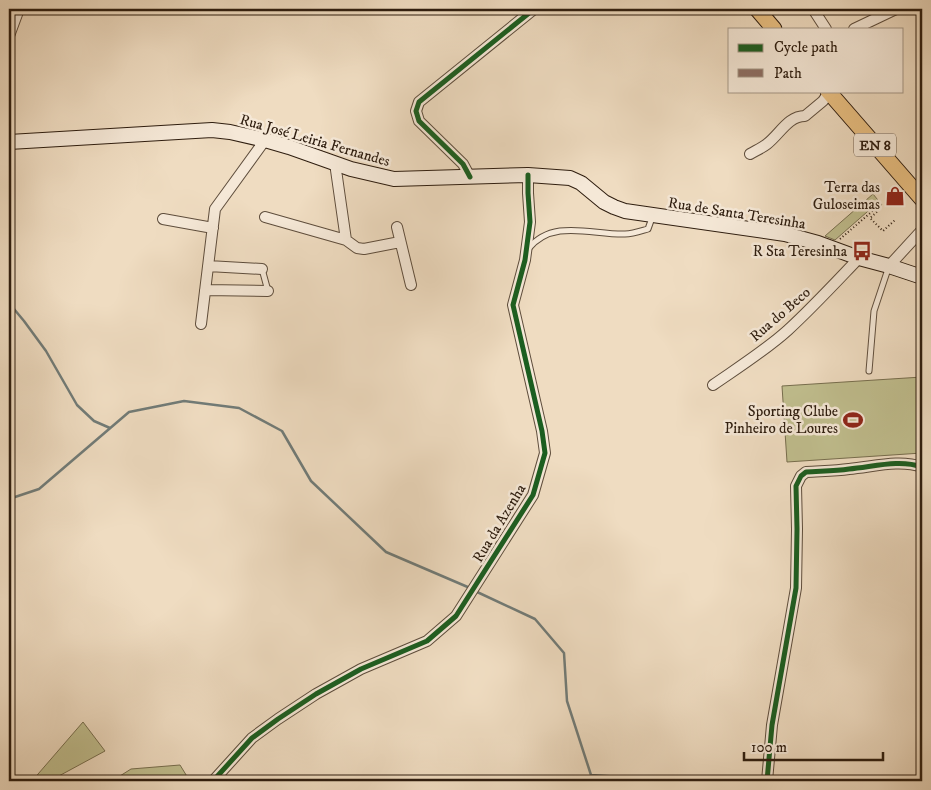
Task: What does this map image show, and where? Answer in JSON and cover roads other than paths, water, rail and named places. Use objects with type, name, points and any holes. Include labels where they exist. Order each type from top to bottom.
[{"type":"main road","points":[[757,9],[773,28]]},
{"type":"main road","name":"EN 8","points":[[829,92],[922,199]]},
{"type":"main road","name":"Rua José Leiria Fernandes","points":[[9,142],[212,130],[265,140],[351,169],[394,179],[528,175],[570,178],[581,182]]},
{"type":"main road","name":"Rua de Santa Teresinha","points":[[581,182],[589,190],[614,207],[625,211],[785,234],[922,277]]},
{"type":"street","points":[[9,36],[19,9]]},
{"type":"street","points":[[470,177],[463,164],[419,121],[416,111],[417,106],[419,102],[534,9]]},
{"type":"street","points":[[812,9],[825,28]]},
{"type":"street","points":[[856,28],[896,9]]},
{"type":"street","points":[[750,154],[767,144],[791,120],[798,116],[805,116],[823,101],[829,92]]},
{"type":"street","points":[[201,324],[215,209],[265,140]]},
{"type":"street","points":[[335,163],[346,240]]},
{"type":"street","name":"Rua da Azenha","points":[[214,781],[252,738],[278,719],[316,694],[361,669],[427,641],[456,616],[533,495],[544,453],[542,431],[512,305],[525,260],[530,222],[528,175]]},
{"type":"street","points":[[265,216],[346,240],[358,248],[364,249],[400,242]]},
{"type":"street","points":[[163,219],[212,228]]},
{"type":"street","points":[[397,228],[411,285]]},
{"type":"street","points":[[889,266],[922,230]]},
{"type":"street","name":"Rua do Beco","points":[[714,385],[787,330],[859,258]]},
{"type":"street","points":[[208,266],[262,268]]},
{"type":"street","points":[[205,290],[268,291]]},
{"type":"street","points":[[767,781],[772,725],[796,588],[796,486],[801,476],[806,472],[848,470],[893,464],[915,464],[922,467]]},
{"type":"lane","points":[[526,251],[533,242],[554,232],[568,230],[626,234],[648,230],[653,215]]},
{"type":"lane","points":[[869,371],[874,311],[889,266]]},
{"type":"lane","points":[[262,268],[268,291]]},
{"type":"waterway","points":[[9,303],[46,351],[77,405],[94,421],[110,428]]},
{"type":"waterway","points":[[9,494],[15,497],[39,489],[129,412],[184,401],[239,408],[282,431],[311,481],[386,552],[470,588]]},
{"type":"waterway","points":[[475,591],[535,619],[564,653],[567,701],[591,775],[637,778],[652,781]]},
{"type":"place","name":"Terra das Guloseimas","points":[[895,196]]},
{"type":"place","name":"R Sta Teresinha","points":[[862,251]]},
{"type":"place","name":"Sporting Clube Pinheiro de Loures","points":[[853,420]]}]
